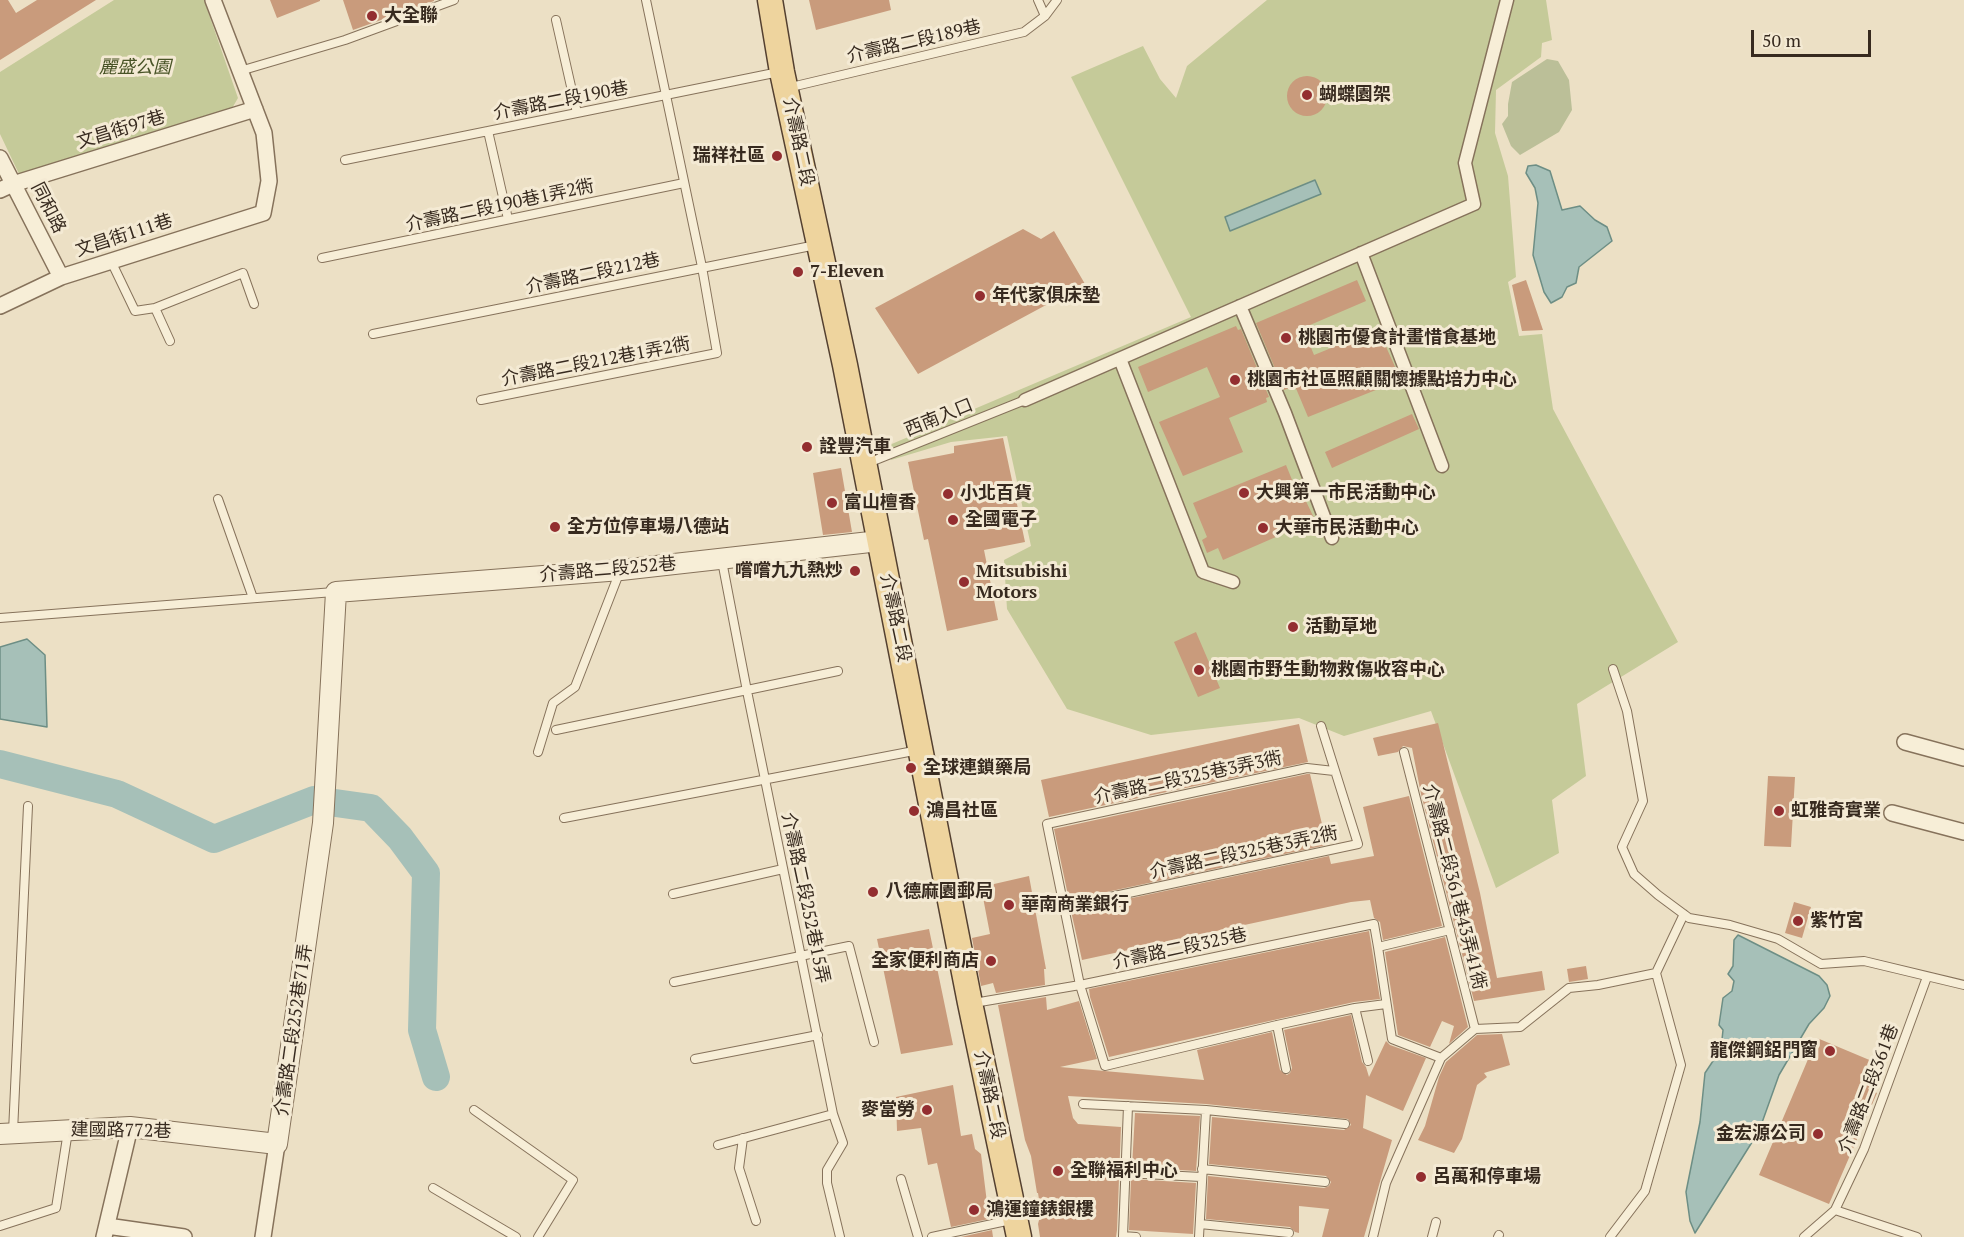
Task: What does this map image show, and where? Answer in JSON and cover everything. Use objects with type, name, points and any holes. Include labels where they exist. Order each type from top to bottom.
[{"type":"main road","name":"介壽路二段","points":[[770,0],[784,80],[820,245],[921,749],[931,811],[1017,1228]]},
{"type":"street","points":[[213,0],[255,109]]},
{"type":"street","points":[[1025,400],[1474,204],[1464,163],[1507,0]]},
{"type":"street","name":"文昌街97巷","points":[[6,187],[255,109]]},
{"type":"street","name":"文昌街111巷","points":[[0,306],[61,277],[263,213],[269,181],[264,133],[255,109]]},
{"type":"street","name":"同和路","points":[[0,158],[6,187],[61,277]]},
{"type":"street","points":[[1361,253],[1442,466]]},
{"type":"street","points":[[1240,306],[1285,413],[1332,538]]},
{"type":"street","points":[[1120,359],[1203,572],[1233,582]]},
{"type":"street","name":"介壽路二段252巷","points":[[336,592],[621,570],[879,541]]},
{"type":"street","name":"介壽路二段252巷71弄","points":[[263,1237],[323,823],[336,592]]},
{"type":"street","points":[[1905,742],[1964,758]]},
{"type":"street","points":[[1892,813],[1964,832]]},
{"type":"street","points":[[130,1127],[106,1232],[184,1237]]},
{"type":"street","name":"建國路772巷","points":[[6,1133],[130,1127],[278,1144]]},
{"type":"lane","points":[[240,71],[345,40],[454,0]]},
{"type":"lane","points":[[646,0],[702,267]]},
{"type":"lane","points":[[1038,0],[1045,16]]},
{"type":"lane","name":"介壽路二段189巷","points":[[784,80],[1024,32],[1045,16],[1057,0]]},
{"type":"lane","points":[[556,20],[577,113]]},
{"type":"lane","name":"介壽路二段190巷","points":[[345,160],[665,95],[784,80]]},
{"type":"lane","points":[[488,131],[508,219]]},
{"type":"lane","name":"介壽路二段190巷1弄2衖","points":[[322,258],[684,183]]},
{"type":"lane","name":"介壽路二段212巷","points":[[374,334],[820,245]]},
{"type":"lane","points":[[111,261],[135,311],[155,308],[243,273],[254,304]]},
{"type":"lane","name":"介壽路二段212巷1弄2衖","points":[[481,400],[717,353],[702,267]]},
{"type":"lane","points":[[155,308],[170,341]]},
{"type":"lane","name":"西南入口","points":[[864,465],[1025,400]]},
{"type":"lane","points":[[218,499],[253,598]]},
{"type":"lane","name":"介壽路二段252巷15弄","points":[[722,560],[833,1114],[843,1143],[827,1170],[827,1183],[840,1237]]},
{"type":"lane","points":[[538,752],[553,703],[575,687],[621,570]]},
{"type":"lane","points":[[0,618],[336,592]]},
{"type":"lane","points":[[1613,669],[1627,711],[1643,801],[1622,847],[1634,874],[1689,918],[1730,925],[1778,939],[1821,964],[1864,961],[1964,985]]},
{"type":"lane","points":[[556,730],[838,671]]},
{"type":"lane","points":[[1321,726],[1334,771]]},
{"type":"lane","points":[[564,818],[921,749]]},
{"type":"lane","name":"介壽路二段361巷43弄41衖","points":[[1404,752],[1475,1029]]},
{"type":"lane","name":"介壽路二段325巷3弄3衖","points":[[1063,907],[1047,824],[1307,768],[1334,771]]},
{"type":"lane","name":"介壽路二段325巷3弄2衖","points":[[1063,907],[1358,844],[1334,771]]},
{"type":"lane","points":[[6,1133],[28,806]]},
{"type":"lane","points":[[673,894],[783,869]]},
{"type":"lane","points":[[1063,907],[1080,985],[1105,1066],[1354,1008],[1386,1004]]},
{"type":"lane","points":[[1610,1237],[1645,1191],[1681,1065],[1656,973],[1683,914]]},
{"type":"lane","name":"介壽路二段325巷","points":[[970,1003],[1080,985],[1374,924],[1378,946]]},
{"type":"lane","points":[[1441,1058],[1392,1039],[1378,946],[1450,930]]},
{"type":"lane","points":[[674,982],[849,946],[874,1042]]},
{"type":"lane","points":[[1373,1237],[1386,1183],[1441,1058],[1475,1029],[1520,1027],[1569,988],[1598,985],[1656,973]]},
{"type":"lane","name":"介壽路二段361巷","points":[[1804,1237],[1835,1210],[1864,1149],[1927,977]]},
{"type":"lane","points":[[1354,1008],[1368,1061]]},
{"type":"lane","points":[[1277,1025],[1286,1069]]},
{"type":"lane","points":[[695,1059],[818,1035]]},
{"type":"lane","points":[[1083,1104],[1206,1110],[1345,1124]]},
{"type":"lane","points":[[1128,1106],[1123,1236],[1136,1237]]},
{"type":"lane","points":[[474,1110],[573,1180],[538,1237]]},
{"type":"lane","points":[[1199,1237],[1206,1110]]},
{"type":"lane","points":[[718,1145],[833,1114]]},
{"type":"lane","points":[[0,1226],[56,1208],[68,1130]]},
{"type":"lane","points":[[743,1138],[739,1168],[756,1221]]},
{"type":"lane","points":[[1125,1173],[1202,1173],[1325,1182]]},
{"type":"lane","points":[[901,1179],[918,1237]]},
{"type":"lane","points":[[433,1188],[516,1237]]},
{"type":"lane","points":[[1835,1210],[1917,1237]]},
{"type":"lane","points":[[1432,1237],[1436,1222]]},
{"type":"lane","points":[[1200,1224],[1289,1233]]},
{"type":"lane","points":[[932,1237],[1017,1228]]},
{"type":"green space","name":"麗盛公園","points":[[114,0],[204,0],[238,98],[231,110],[20,176],[0,134],[0,72]]},
{"type":"green space","points":[[1267,0],[1546,0],[1552,40],[1542,43],[1541,57],[1496,90],[1495,133],[1508,176],[1516,277],[1508,282],[1519,336],[1542,334],[1553,409],[1678,642],[1577,704],[1586,776],[1552,800],[1559,853],[1496,888],[1431,711],[1344,736],[1299,718],[1151,735],[1067,709],[1007,609],[1004,560],[1031,546],[1007,436],[951,442],[891,460],[887,446],[1191,317],[1071,77],[1143,46],[1160,79],[1176,98],[1187,66]]},
{"type":"green space","points":[[1547,59],[1558,61],[1569,80],[1572,110],[1559,132],[1520,155],[1511,146],[1502,124],[1508,116],[1512,82]]},
{"type":"water","points":[[1536,165],[1550,171],[1562,210],[1580,206],[1595,220],[1607,227],[1612,241],[1579,267],[1576,283],[1567,287],[1562,297],[1551,303],[1544,292],[1533,255],[1538,203],[1535,188],[1526,173],[1528,166]]},
{"type":"water","points":[[1315,180],[1321,194],[1230,231],[1225,217]]},
{"type":"water","points":[[27,639],[45,655],[47,727],[0,719],[0,647]]},
{"type":"water","points":[[1738,935],[1819,976],[1827,985],[1830,996],[1824,1008],[1809,1024],[1779,1075],[1759,1131],[1695,1233],[1690,1221],[1686,1192],[1700,1122],[1705,1073],[1721,1049],[1723,1030],[1719,1025],[1723,998],[1732,991],[1734,981],[1728,974],[1733,966],[1734,940]]},
{"type":"building","points":[[0,0],[8,0],[16,13],[37,0],[96,0],[0,60]]},
{"type":"building","points":[[270,0],[320,0],[320,1],[277,18]]},
{"type":"building","name":"大全聯","points":[[343,0],[434,0],[434,1],[353,30]]},
{"type":"building","points":[[809,0],[889,0],[891,10],[816,30]]},
{"type":"building","name":"蝴蝶園架","points":[[1307,76],[1315,77],[1321,82],[1326,88],[1326,104],[1321,110],[1315,115],[1307,116],[1299,115],[1293,110],[1288,104],[1287,96],[1288,88],[1293,82],[1299,77]]},
{"type":"building","name":"年代家俱床墊","points":[[1023,229],[1041,239],[1054,231],[1085,284],[918,374],[875,308]]},
{"type":"building","name":"桃園市優食計畫惜食基地","points":[[1357,280],[1366,301],[1303,328],[1314,355],[1378,329],[1401,380],[1308,417],[1295,386],[1284,390],[1256,323]]},
{"type":"building","points":[[1526,280],[1543,330],[1522,331],[1512,285]]},
{"type":"building","name":"桃園市社區照顧關懷據點培力中心","points":[[1236,326],[1238,330],[1241,329],[1269,397],[1266,398],[1267,402],[1229,418],[1243,452],[1183,476],[1159,422],[1220,397],[1207,367],[1148,392],[1138,367]]},
{"type":"building","points":[[1412,414],[1419,429],[1332,468],[1325,452]]},
{"type":"building","points":[[1003,438],[1025,542],[984,550],[998,620],[947,631],[928,539],[924,540],[908,462],[954,453],[954,446]]},
{"type":"building","points":[[1286,465],[1299,497],[1303,495],[1315,520],[1223,560],[1218,548],[1207,553],[1202,540],[1207,537],[1193,503]]},
{"type":"building","name":"富山檀香","points":[[841,468],[852,532],[823,535],[813,473]]},
{"type":"building","name":"桃園市野生動物救傷收容中心","points":[[1196,632],[1220,688],[1198,697],[1174,642]]},
{"type":"building","points":[[1438,723],[1480,893],[1497,978],[1542,971],[1545,990],[1474,1001],[1421,794],[1412,748],[1403,746],[1398,752],[1378,756],[1373,738]]},
{"type":"building","points":[[1299,724],[1308,762],[1049,817],[1041,780]]},
{"type":"building","points":[[1310,774],[1327,845],[1069,900],[1054,829]]},
{"type":"building","name":"虹雅奇實業","points":[[1768,776],[1795,777],[1791,847],[1764,846]]},
{"type":"building","points":[[1409,796],[1442,926],[1383,940],[1380,922],[1374,918],[1370,900],[1351,902],[1082,960],[1071,911],[1329,856],[1331,864],[1374,856],[1363,807]]},
{"type":"building","points":[[1029,876],[1046,969],[1044,969],[1045,985],[996,993],[993,983],[981,986],[972,938],[990,934],[981,887]]},
{"type":"building","name":"紫竹宮","points":[[1794,902],[1811,907],[1802,938],[1785,933]]},
{"type":"building","points":[[929,929],[953,1045],[901,1054],[877,939]]},
{"type":"building","points":[[1369,931],[1380,999],[1354,1002],[1109,1057],[1089,989]]},
{"type":"building","points":[[1445,937],[1468,1027],[1449,1044],[1454,1026],[1442,1021],[1430,1047],[1398,1035],[1385,952]]},
{"type":"building","points":[[1586,966],[1588,979],[1569,982],[1567,969]]},
{"type":"building","points":[[1046,997],[1047,1010],[1079,1001],[1097,1059],[1060,1067],[1204,1080],[1197,1050],[1272,1032],[1280,1070],[1287,1075],[1292,1068],[1284,1030],[1351,1015],[1362,1062],[1369,1077],[1386,1041],[1390,1045],[1426,1058],[1403,1111],[1366,1095],[1363,1128],[1392,1140],[1364,1237],[1322,1237],[1329,1209],[1299,1206],[1299,1233],[1290,1227],[1206,1219],[1208,1176],[1324,1188],[1331,1182],[1326,1176],[1209,1164],[1212,1117],[1344,1130],[1351,1125],[1348,1119],[1206,1104],[1068,1096],[1073,1118],[1078,1124],[1121,1127],[1116,1237],[1040,1237],[1038,1224],[1041,1212],[1038,1193],[998,1005]]},
{"type":"building","points":[[1502,1034],[1510,1065],[1484,1073],[1487,1077],[1477,1085],[1462,1139],[1454,1153],[1418,1140],[1425,1126],[1439,1077],[1446,1062],[1477,1035]]},
{"type":"building","name":"金宏源公司","points":[[1817,1038],[1879,1064],[1868,1089],[1877,1093],[1829,1204],[1759,1175]]},
{"type":"building","points":[[953,1085],[961,1136],[972,1134],[975,1149],[981,1154],[989,1219],[951,1227],[937,1163],[928,1165],[921,1128],[897,1131],[896,1097]]},
{"type":"building","points":[[1135,1113],[1200,1116],[1196,1171],[1132,1167]]},
{"type":"building","points":[[1131,1179],[1196,1183],[1193,1234],[1129,1230]]},
{"type":"building","points":[[992,1230],[993,1237],[961,1237]]},
{"type":"waterway","points":[[0,764],[117,794],[214,839],[314,800],[371,808],[400,838],[426,873],[422,1030],[436,1077]]},
{"type":"place","name":"大全聯","points":[[372,16]]},
{"type":"place","name":"蝴蝶園架","points":[[1307,95]]},
{"type":"place","name":"瑞祥社區","points":[[777,156]]},
{"type":"place","name":"7-Eleven","points":[[798,272]]},
{"type":"place","name":"年代家俱床墊","points":[[980,296]]},
{"type":"place","name":"桃園市優食計畫惜食基地","points":[[1286,338]]},
{"type":"place","name":"桃園市社區照顧關懷據點培力中心","points":[[1235,380]]},
{"type":"place","name":"詮豐汽車","points":[[807,447]]},
{"type":"place","name":"大興第一市民活動中心","points":[[1244,493]]},
{"type":"place","name":"小北百貨","points":[[948,494]]},
{"type":"place","name":"富山檀香","points":[[832,503]]},
{"type":"place","name":"全國電子","points":[[953,520]]},
{"type":"place","name":"全方位停車場八德站","points":[[555,527]]},
{"type":"place","name":"大華市民活動中心","points":[[1263,528]]},
{"type":"place","name":"嚐嚐九九熱炒","points":[[855,571]]},
{"type":"place","name":"Mitsubishi Motors","points":[[964,582]]},
{"type":"place","name":"活動草地","points":[[1293,627]]},
{"type":"place","name":"桃園市野生動物救傷收容中心","points":[[1199,670]]},
{"type":"place","name":"全球連鎖藥局","points":[[911,768]]},
{"type":"place","name":"鴻昌社區","points":[[914,811]]},
{"type":"place","name":"虹雅奇實業","points":[[1779,811]]},
{"type":"place","name":"八德麻園郵局","points":[[873,892]]},
{"type":"place","name":"華南商業銀行","points":[[1009,905]]},
{"type":"place","name":"紫竹宮","points":[[1798,921]]},
{"type":"place","name":"全家便利商店","points":[[991,961]]},
{"type":"place","name":"龍傑鋼鋁門窗","points":[[1830,1051]]},
{"type":"place","name":"麥當勞","points":[[927,1110]]},
{"type":"place","name":"金宏源公司","points":[[1818,1134]]},
{"type":"place","name":"全聯福利中心","points":[[1058,1171]]},
{"type":"place","name":"呂萬和停車場","points":[[1421,1177]]},
{"type":"place","name":"鴻運鐘錶銀樓","points":[[974,1210]]}]
